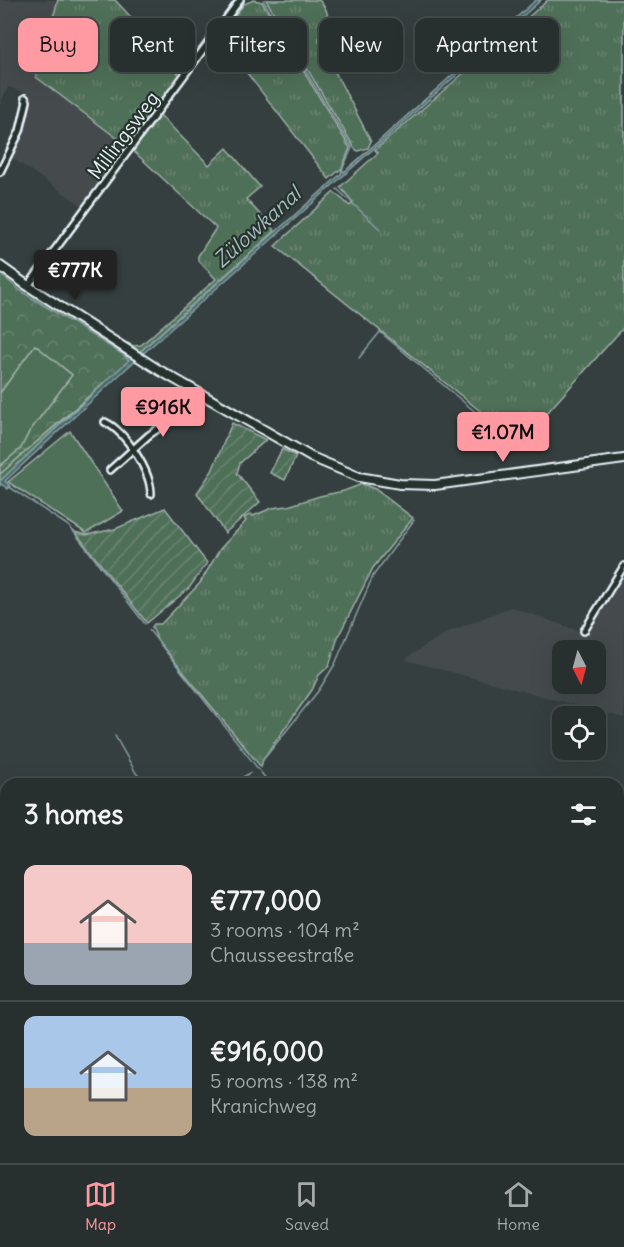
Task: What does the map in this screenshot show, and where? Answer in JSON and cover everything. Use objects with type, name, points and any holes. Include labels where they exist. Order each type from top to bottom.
[{"type":"street","name":"Millingsweg","points":[[28,286],[240,0]]},
{"type":"street","points":[[0,172],[20,131],[27,101],[25,98]]},
{"type":"street","points":[[0,266],[197,392],[311,457],[343,471],[372,480],[435,485],[624,459]]},
{"type":"street","points":[[110,470],[148,435],[184,411],[197,392]]},
{"type":"street","points":[[105,422],[112,426],[134,449],[151,485],[151,494]]},
{"type":"street","points":[[584,631],[624,566]]},
{"type":"shaded area","points":[[0,0],[58,0],[53,18],[18,18],[18,72],[37,72],[36,77],[130,148],[86,208],[9,156],[30,94],[8,87],[0,105]]},
{"type":"shaded area","points":[[624,564],[624,718],[606,713],[606,706],[579,706],[406,660],[446,633],[511,607],[582,632]]},
{"type":"green space","points":[[58,0],[115,0],[132,18],[110,18],[110,72],[177,72],[183,79],[158,113],[209,165],[227,148],[260,187],[246,199],[275,231],[138,353],[125,345],[127,343],[134,346],[141,345],[216,279],[198,260],[198,256],[216,228],[130,148],[36,77],[37,72],[98,72],[98,18],[53,18]]},
{"type":"green space","points":[[254,0],[262,2],[272,18],[233,18],[244,4]]},
{"type":"green space","points":[[266,0],[319,0],[325,7],[327,17],[319,18],[319,72],[335,72],[371,141],[368,148],[358,151],[355,149],[307,69],[307,18],[277,18]]},
{"type":"green space","points":[[548,0],[624,0],[624,327],[520,443],[275,246],[334,192],[350,206],[353,202],[340,187],[378,153],[375,150],[465,72],[559,72],[559,18],[527,18]]},
{"type":"green space","points":[[246,72],[304,72],[350,148],[342,168],[329,179]]},
{"type":"green space","points":[[0,271],[135,356],[132,358],[128,356],[126,358],[130,360],[0,474],[0,466],[21,448],[29,432],[72,375],[35,345],[0,393]]},
{"type":"green space","points":[[35,345],[72,375],[29,432],[21,448],[0,466],[0,393]]},
{"type":"green space","points":[[93,393],[0,481],[0,474]]},
{"type":"green space","points":[[232,423],[266,440],[240,463],[237,473],[260,502],[225,533],[197,493],[212,471]]},
{"type":"green space","points":[[70,431],[123,511],[86,533],[8,482]]},
{"type":"green space","points":[[282,449],[296,456],[285,480],[270,473]]},
{"type":"green space","points":[[362,484],[375,489],[413,518],[373,568],[338,637],[329,666],[319,675],[312,690],[263,759],[261,767],[158,641],[152,627],[154,624],[161,624],[200,583],[220,549],[246,521],[244,518],[251,514],[253,516],[272,508],[288,506]]},
{"type":"green space","points":[[165,508],[207,563],[189,588],[147,623],[75,532],[86,535],[115,529]]},
{"type":"water","points":[[536,0],[541,0],[521,18],[516,18]]},
{"type":"water","points":[[456,72],[460,72],[128,367],[5,481],[10,486],[8,489],[1,484],[0,486],[0,481],[129,360],[127,355],[131,358],[135,356],[341,174],[342,169],[344,172]]},
{"type":"waterway","points":[[263,0],[352,148],[342,170]]},
{"type":"waterway","points":[[337,189],[380,229]]},
{"type":"waterway","points":[[0,274],[21,291],[127,357]]},
{"type":"waterway","points":[[359,358],[380,332],[491,425]]},
{"type":"waterway","points":[[8,486],[70,527],[145,624]]},
{"type":"waterway","points":[[263,760],[319,690],[335,664],[373,576],[414,520]]},
{"type":"waterway","points":[[149,630],[265,778]]},
{"type":"waterway","points":[[115,736],[141,778]]},
{"type":"waterway","points":[[241,778],[250,773]]},
{"type":"water label","name":"Zülowkanal","points":[[257,227]]}]
